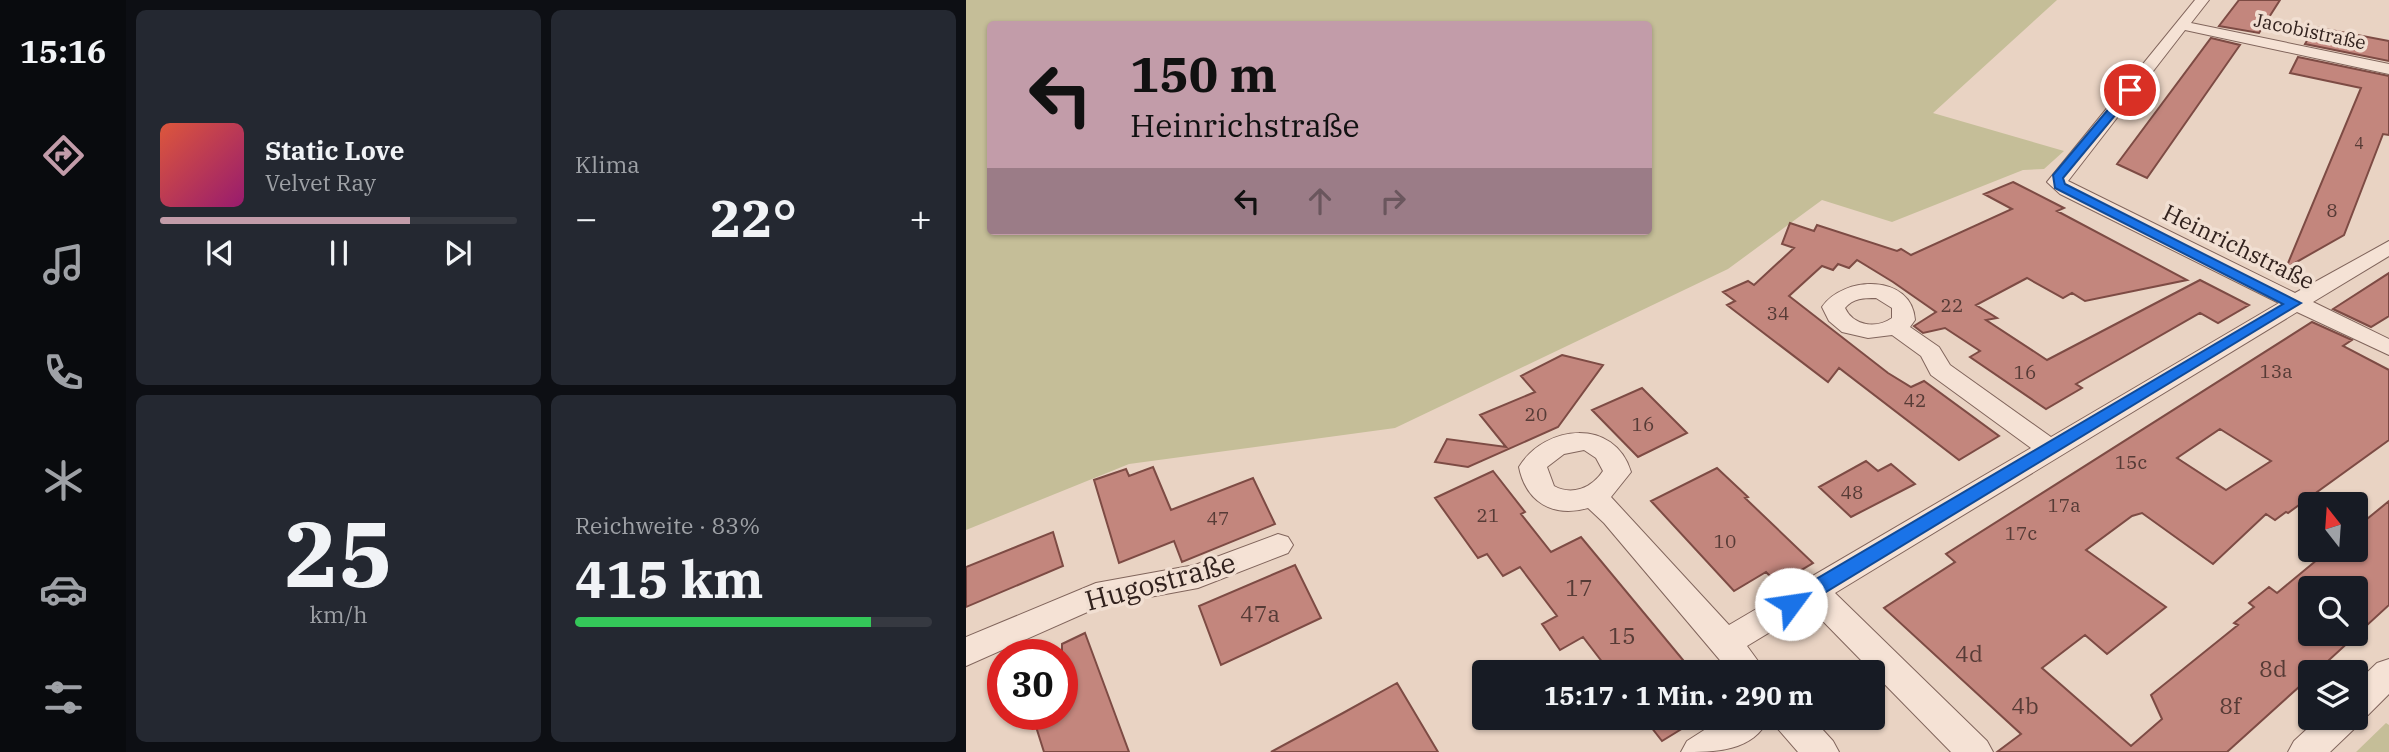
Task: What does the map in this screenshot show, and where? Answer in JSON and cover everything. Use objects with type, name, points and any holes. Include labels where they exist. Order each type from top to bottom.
[{"type":"street","points":[[2180,25],[2202,0]]},
{"type":"street","name":"Jacobistraße","points":[[2180,25],[2389,69]]},
{"type":"street","name":"Heinrichstraße","points":[[2180,25],[2057,178],[2060,186],[2389,348]]},
{"type":"street","points":[[1725,643],[2389,247]]},
{"type":"street","points":[[1895,327],[1931,352],[1940,370],[2051,450]]},
{"type":"street","points":[[1593,497],[1614,515],[1740,660]]},
{"type":"street","name":"Hugostraße","points":[[966,652],[1096,595],[1198,576],[1278,545]]},
{"type":"street","points":[[1813,591],[1975,752]]},
{"type":"street","points":[[2368,693],[2389,673]]},
{"type":"street","points":[[1699,752],[1733,730]]},
{"type":"street","points":[[1801,730],[1821,752]]},
{"type":"street","points":[[2306,752],[2329,730]]},
{"type":"shaded area","points":[[966,0],[2057,0],[1933,113],[2064,151],[2044,169],[2023,170],[1892,222],[1822,200],[1728,269],[1395,428],[1129,464],[966,530]]},
{"type":"shaded area","points":[[2386,723],[2389,725],[2389,752],[2356,752]]},
{"type":"building","points":[[2239,0],[2280,0],[2259,33],[2219,26]]},
{"type":"building","points":[[2315,27],[2389,41],[2389,61],[2305,44]]},
{"type":"building","points":[[2211,38],[2240,45],[2147,178],[2117,164]]},
{"type":"building","points":[[2298,57],[2389,76],[2389,135],[2383,134],[2344,235],[2286,268],[2361,88],[2290,73]]},
{"type":"building","points":[[2013,182],[2064,208],[2057,211],[2187,280],[2085,301],[2072,293],[2063,298],[2027,278],[1976,305],[1997,318],[1986,320],[2047,360],[2200,280],[2249,305],[2218,323],[2200,313],[2076,384],[2082,388],[2046,409],[1970,357],[1980,351],[1945,328],[1923,333],[1914,326],[1936,312],[1893,282],[1857,260],[1849,268],[1838,264],[1833,270],[1822,266],[1789,296],[1888,373],[1911,387],[1924,381],[1999,436],[1959,460],[1839,368],[1828,382],[1727,305],[1735,301],[1723,292],[1748,281],[1754,285],[1794,248],[1782,244],[1790,223],[1814,231],[1817,225],[1897,251],[1901,249],[1911,255],[2012,209],[1984,194]]},
{"type":"building","points":[[2389,273],[2389,316],[2371,327],[2333,309]]},
{"type":"building","points":[[2312,322],[2352,340],[2343,346],[2389,370],[2389,440],[2317,492],[2298,492],[2298,506],[2288,513],[2275,520],[2266,514],[2213,564],[2142,513],[2132,516],[2086,550],[2166,607],[2107,654],[2085,635],[2042,668],[2131,746],[2162,719],[2151,695],[2238,625],[2234,623],[2254,607],[2249,603],[2269,587],[2277,593],[2314,562],[2368,562],[2368,518],[2389,501],[2389,605],[2368,624],[2368,576],[2298,576],[2298,646],[2344,646],[2329,660],[2298,660],[2298,688],[2227,752],[1997,752],[2021,734],[1884,608],[1955,562],[1946,554]],"holes":[[[2220,429],[2271,461],[2226,490],[2177,458]]]},
{"type":"building","points":[[1562,355],[1603,365],[1558,427],[1468,467],[1435,462],[1447,439],[1506,447],[1480,415],[1535,392],[1521,376]]},
{"type":"building","points":[[1642,388],[1687,433],[1638,457],[1592,410]]},
{"type":"building","points":[[1866,461],[1878,471],[1891,464],[1915,484],[1851,517],[1819,487]]},
{"type":"building","points":[[1153,467],[1171,510],[1253,478],[1275,524],[1182,562],[1174,541],[1119,563],[1094,480],[1126,469],[1129,476]]},
{"type":"building","points":[[1717,468],[1813,563],[1778,584],[1766,572],[1734,591],[1651,501]]},
{"type":"building","points":[[1493,471],[1525,512],[1521,514],[1551,552],[1581,537],[1683,660],[1601,660],[1583,637],[1560,650],[1542,624],[1557,616],[1520,567],[1503,576],[1487,554],[1478,558],[1435,498]]},
{"type":"building","points":[[1053,532],[1063,566],[966,607],[966,567]]},
{"type":"building","points":[[1295,565],[1321,618],[1221,665],[1199,606]]},
{"type":"building","points":[[1085,633],[1129,752],[1044,752],[1037,730],[1078,730],[1078,639],[1072,639]]},
{"type":"building","points":[[1397,683],[1438,752],[1271,752],[1343,713]]},
{"type":"building","points":[[1653,730],[1680,730],[1662,741]]},
{"type":"route","points":[[1791,604],[2294,303],[2060,186],[2057,178],[2130,90]]}]
